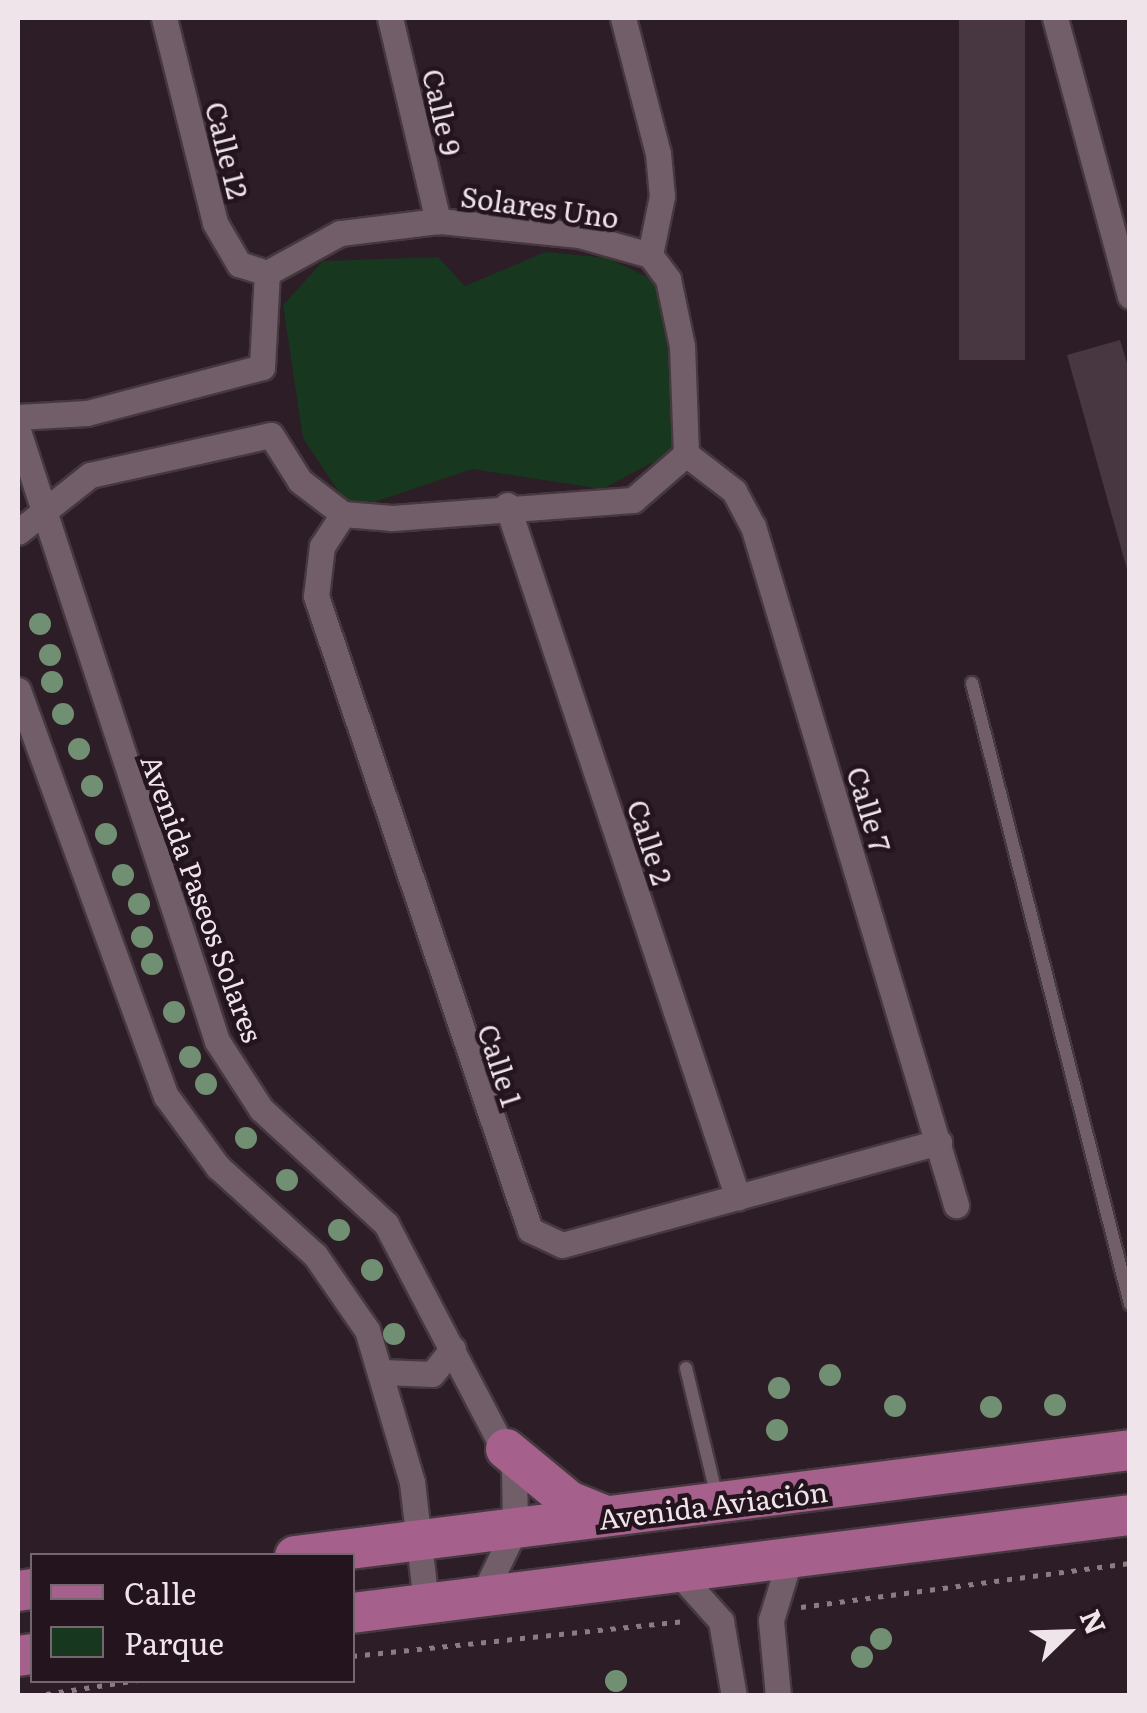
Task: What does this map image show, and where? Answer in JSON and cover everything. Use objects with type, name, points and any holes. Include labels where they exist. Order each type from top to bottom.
[{"type":"main road","points":[[506,1449],[569,1502],[610,1518]]},
{"type":"main road","name":"Avenida Aviación","points":[[317,1553],[1130,1450]]},
{"type":"main road","points":[[1008,1466],[1015,1530]]},
{"type":"main road","points":[[355,1613],[680,1575],[1130,1515]]},
{"type":"street","name":"Calle 12","points":[[164,18],[215,223],[240,264],[267,273]]},
{"type":"street","name":"Calle 9","points":[[390,18],[438,221]]},
{"type":"street","points":[[623,18],[658,154],[662,196],[650,254]]},
{"type":"street","points":[[1055,18],[1123,242],[1130,296]]},
{"type":"street","name":"Solares Uno","points":[[267,273],[340,233],[438,221],[579,236],[650,254],[668,278],[682,346],[686,454]]},
{"type":"street","points":[[18,417],[87,413],[262,366],[267,273]]},
{"type":"street","name":"Avenida Paseos Solares","points":[[18,432],[39,508],[217,1041],[261,1109],[386,1224],[506,1449],[518,1488],[515,1528],[482,1596]]},
{"type":"street","points":[[18,532],[39,508],[90,475],[272,435],[300,481],[342,514],[392,518],[507,505],[633,500],[686,454]]},
{"type":"street","name":"Calle 7","points":[[686,454],[734,491],[753,526],[956,1205]]},
{"type":"street","name":"Calle 2","points":[[507,505],[738,1198]]},
{"type":"street","name":"Calle 1","points":[[342,514],[322,546],[316,596],[530,1230],[562,1245],[939,1142]]},
{"type":"street","points":[[18,690],[166,1096],[218,1167],[342,1288],[383,1372],[421,1538],[426,1604]]},
{"type":"street","points":[[383,1372],[432,1374],[453,1348]]},
{"type":"street","points":[[778,1696],[772,1620],[789,1560]]},
{"type":"street","points":[[680,1575],[721,1621],[734,1696]]},
{"type":"lane","points":[[972,683],[1130,1304]]},
{"type":"lane","points":[[686,1368],[718,1503]]},
{"type":"path","points":[[33,1696],[118,1683]]},
{"type":"green space","points":[[545,252],[608,258],[666,286],[673,452],[602,489],[472,469],[351,510],[303,438],[283,305],[323,261],[438,257],[465,286]]},
{"type":"building","points":[[959,18],[1025,18],[1025,360],[959,360]]},
{"type":"building","points":[[1120,340],[1130,373],[1128,573],[1067,355]]}]
